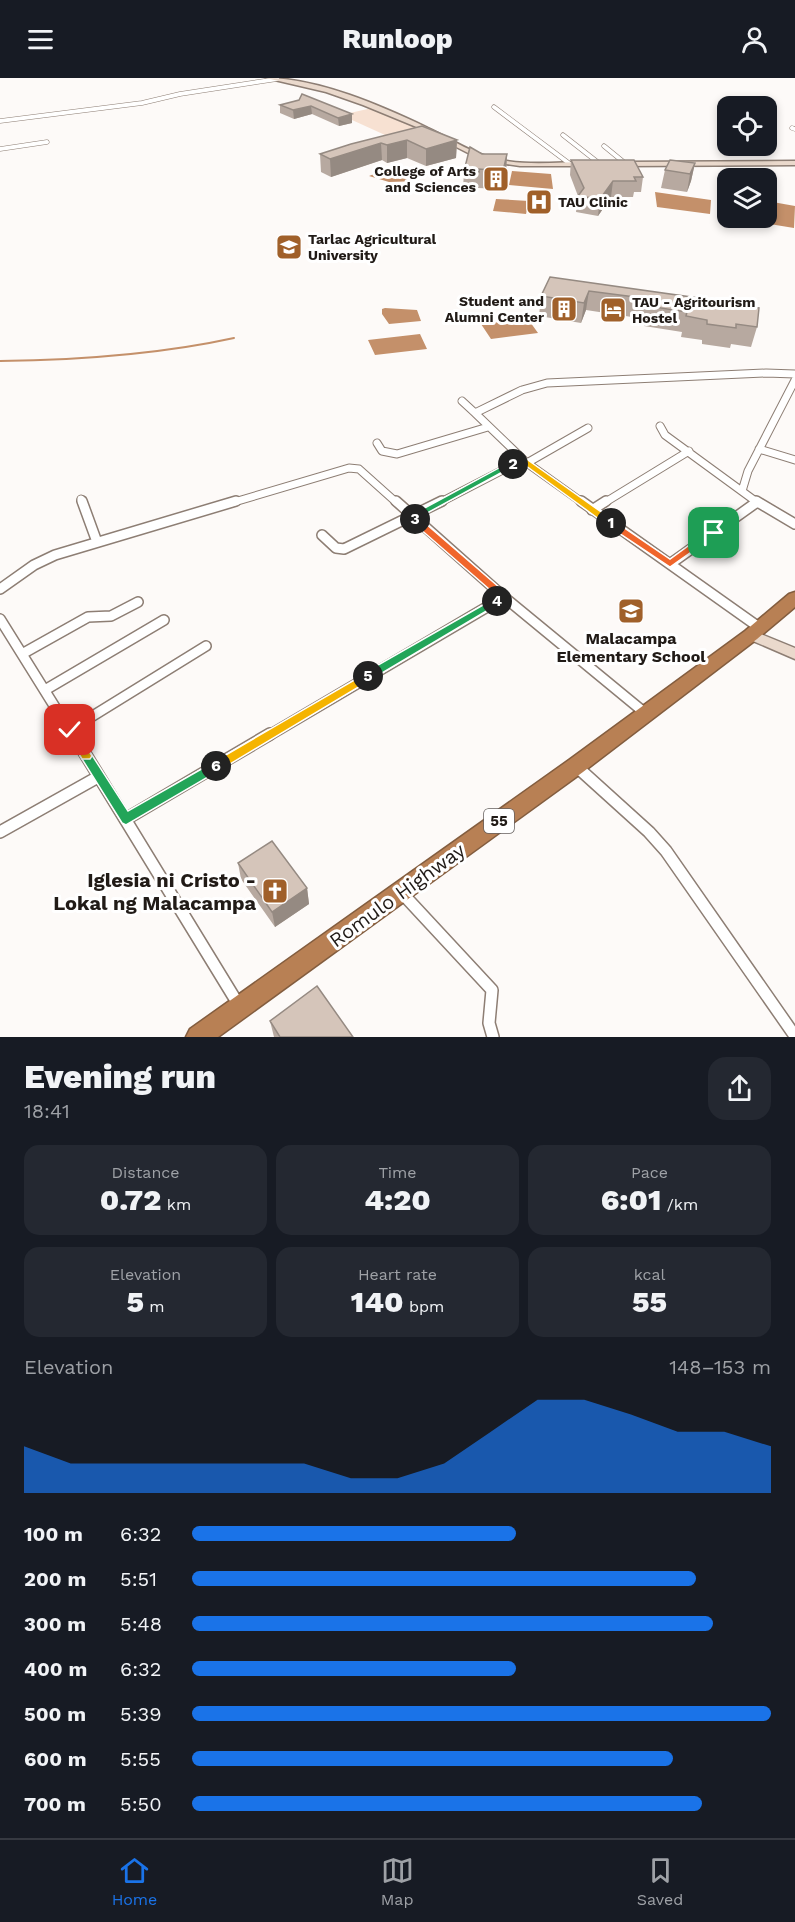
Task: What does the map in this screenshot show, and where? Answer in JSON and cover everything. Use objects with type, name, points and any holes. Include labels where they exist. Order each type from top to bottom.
[{"type":"highway","name":"Romulo Highway","points":[[198,1037],[576,766],[756,632],[795,598]]},
{"type":"street","points":[[269,78],[331,91],[421,127],[483,158],[506,162],[795,163]]},
{"type":"street","points":[[0,121],[133,105],[180,94],[277,79]]},
{"type":"street","points":[[322,82],[331,91]]},
{"type":"street","points":[[494,107],[570,164]]},
{"type":"street","points":[[563,135],[600,164]]},
{"type":"street","points":[[0,149],[47,142]]},
{"type":"street","points":[[604,146],[626,164]]},
{"type":"street","points":[[475,413],[522,390],[547,383],[766,373],[795,374]]},
{"type":"street","points":[[742,491],[748,471],[795,380]]},
{"type":"street","points":[[462,401],[524,461],[670,564],[756,632],[795,654]]},
{"type":"street","points":[[660,426],[665,435],[757,502],[795,524]]},
{"type":"street","points":[[377,443],[382,451],[397,454],[488,428]]},
{"type":"street","points":[[322,535],[336,548],[344,549],[588,428]]},
{"type":"street","points":[[759,449],[795,460]]},
{"type":"street","points":[[592,510],[689,451]]},
{"type":"street","points":[[0,589],[34,565],[97,542],[350,468],[359,469],[504,597],[645,713]]},
{"type":"street","points":[[81,499],[97,542]]},
{"type":"street","points":[[670,564],[757,502]]},
{"type":"street","points":[[126,819],[504,597]]},
{"type":"street","points":[[22,654],[88,617],[111,616],[138,602]]},
{"type":"street","points":[[0,620],[126,819],[240,1007]]},
{"type":"street","points":[[45,690],[164,620]]},
{"type":"street","points":[[70,730],[206,646]]},
{"type":"street","points":[[576,766],[649,832],[666,851],[795,1036]]},
{"type":"street","points":[[0,832],[99,777]]},
{"type":"street","points":[[400,891],[492,990],[493,997],[488,1017],[492,1037]]},
{"type":"shaded area","points":[[372,108],[427,131],[396,140],[341,115]]},
{"type":"shaded area","points":[[384,170],[415,172],[419,181],[389,182],[369,176]]},
{"type":"shaded area","points":[[512,171],[551,174],[553,189],[509,185]]},
{"type":"shaded area","points":[[655,192],[711,200],[710,214],[657,207]]},
{"type":"shaded area","points":[[496,199],[529,201],[526,214],[493,211]]},
{"type":"shaded area","points":[[777,203],[795,206],[794,228],[777,225]]},
{"type":"shaded area","points":[[382,309],[417,310],[421,321],[389,324],[382,314]]},
{"type":"shaded area","points":[[528,319],[538,333],[491,339],[481,324]]},
{"type":"shaded area","points":[[420,334],[427,349],[375,355],[368,340]]},
{"type":"building","points":[[302,94],[352,114],[338,118],[311,106],[293,110],[280,105],[299,100]]},
{"type":"building","points":[[422,126],[457,140],[426,149],[407,140],[387,145],[381,143],[330,159],[320,154],[351,144]]},
{"type":"building","points":[[470,147],[482,154],[507,154],[503,171],[479,169],[479,172],[464,171]]},
{"type":"building","points":[[571,160],[634,160],[643,177],[634,177],[636,181],[613,181],[600,199],[578,196],[584,188]]},
{"type":"building","points":[[670,160],[695,163],[690,174],[665,170]]},
{"type":"building","points":[[550,277],[705,299],[704,303],[745,309],[745,306],[759,308],[757,327],[736,324],[736,328],[707,324],[707,320],[686,316],[687,312],[648,306],[650,299],[589,291],[584,303],[541,296]]},
{"type":"building","name":"Iglesia ni Cristo - Lokal ng Malacampa","points":[[272,841],[307,888],[272,912],[238,863]]},
{"type":"building","points":[[317,986],[353,1037],[280,1037],[270,1021]]},
{"type":"waterway","points":[[0,361],[118,355],[176,349],[234,338]]},
{"type":"place","name":"College of Arts and Sciences","points":[[496,179]]},
{"type":"place","name":"TAU Clinic","points":[[539,202]]},
{"type":"place","name":"Tarlac Agricultural University","points":[[289,247]]},
{"type":"place","name":"Student and Alumni Center","points":[[564,309]]},
{"type":"place","name":"TAU - Agritourism Hostel","points":[[613,310]]},
{"type":"place","name":"Malacampa Elementary School","points":[[631,611]]},
{"type":"place","name":"Iglesia ni Cristo - Lokal ng Malacampa","points":[[275,891]]},
{"type":"route","points":[[70,730],[126,819],[504,597],[412,517],[522,460],[670,564],[714,533]]}]
